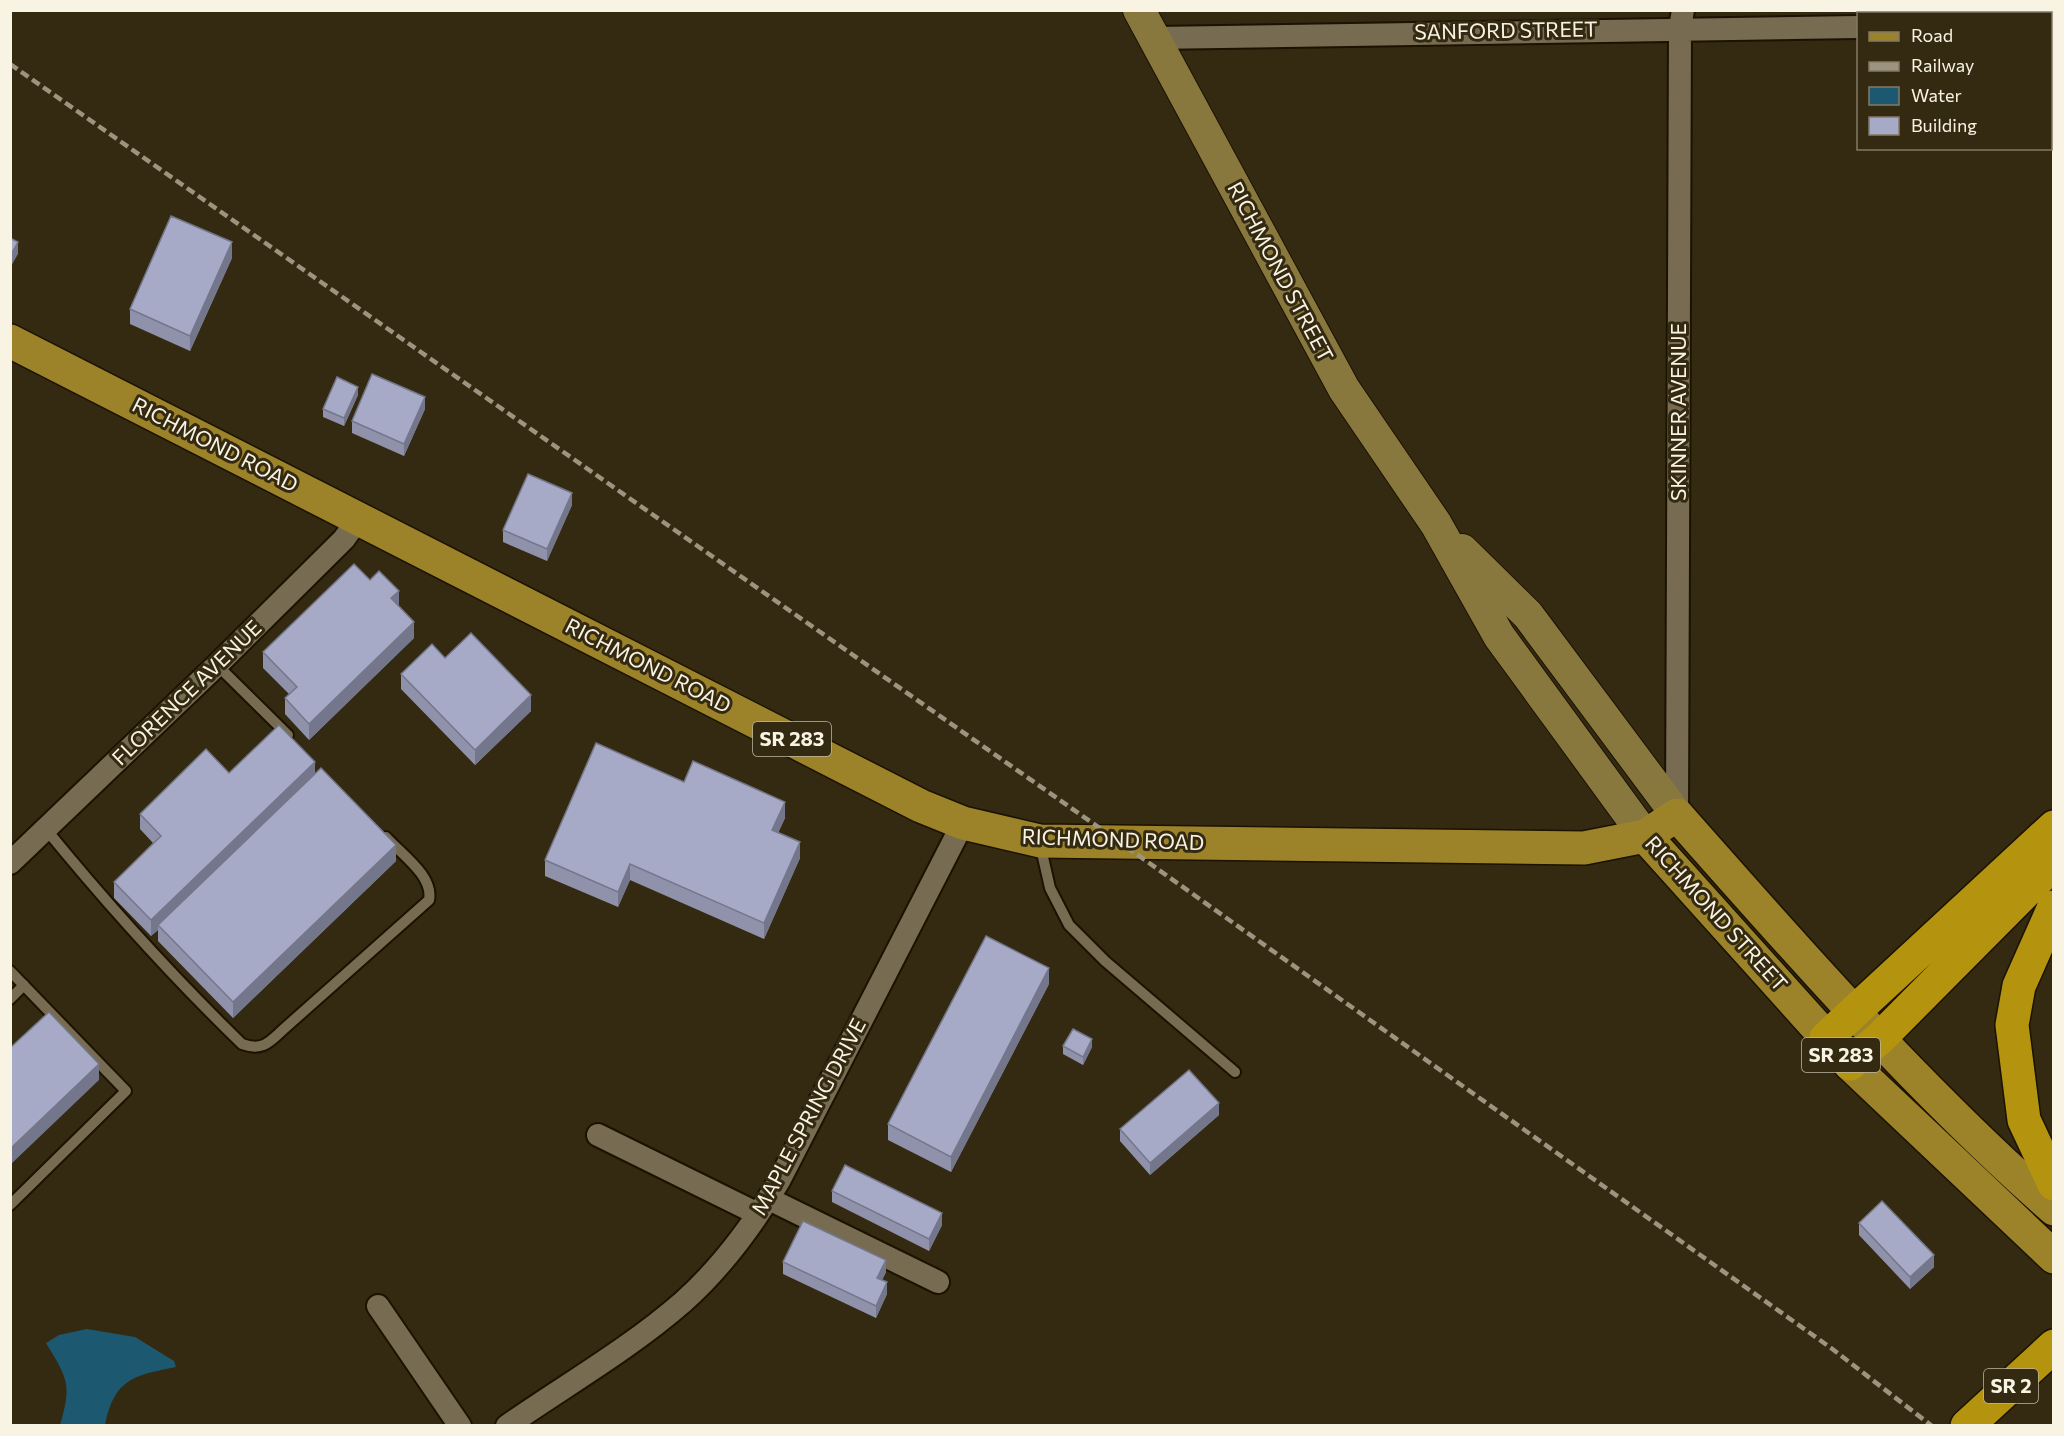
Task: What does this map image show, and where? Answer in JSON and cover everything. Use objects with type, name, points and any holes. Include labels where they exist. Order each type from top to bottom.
[{"type":"highway","points":[[1826,1038],[2054,827]]},
{"type":"highway","points":[[1850,1064],[1880,1038],[2054,863]]},
{"type":"highway","points":[[2054,907],[2019,986],[2012,1025],[2024,1120],[2054,1184]]},
{"type":"highway","name":"SR 2","points":[[1967,1425],[2054,1346]]},
{"type":"main road","name":"RICHMOND STREET","points":[[1138,10],[1344,389],[1436,524],[1499,636],[1645,836],[1850,1064],[2054,1257]]},
{"type":"main road","name":"RICHMOND ROAD","points":[[10,341],[921,806],[963,823],[1040,841],[1584,848],[1645,836],[1677,815]]},
{"type":"main road","name":"RICHMOND STREET","points":[[1436,524],[1528,615],[1677,815],[1853,1014],[1880,1038],[1989,1152],[2054,1209]]},
{"type":"street","name":"SANFORD STREET","points":[[1154,38],[1682,19],[1857,27]]},
{"type":"street","name":"SKINNER AVENUE","points":[[1677,815],[1682,19]]},
{"type":"street","name":"FLORENCE AVENUE","points":[[10,863],[217,665],[344,539],[359,518]]},
{"type":"street","name":"MAPLE SPRING DRIVE","points":[[507,1425],[652,1327],[684,1301],[714,1271],[763,1206],[963,823]]},
{"type":"street","points":[[598,1135],[938,1282]]},
{"type":"street","points":[[378,1306],[460,1425]]},
{"type":"lane","points":[[217,665],[295,743]]},
{"type":"lane","points":[[45,828],[98,893],[242,1044],[262,1047],[429,900],[431,890],[427,880],[374,825]]},
{"type":"lane","points":[[1040,841],[1050,888],[1068,926],[1105,962],[1234,1072]]},
{"type":"lane","points":[[10,971],[126,1091],[10,1204]]},
{"type":"lane","points":[[10,999],[24,986]]},
{"type":"water","points":[[87,1329],[135,1337],[174,1361],[176,1367],[148,1373],[128,1382],[114,1398],[105,1425],[60,1425],[66,1400],[66,1382],[46,1343],[59,1335]]},
{"type":"building","points":[[171,216],[232,242],[190,336],[130,309]]},
{"type":"building","points":[[10,238],[18,242],[10,256]]},
{"type":"building","points":[[372,374],[425,397],[404,444],[352,421]]},
{"type":"building","points":[[337,377],[358,387],[344,418],[323,409]]},
{"type":"building","points":[[528,474],[572,493],[547,549],[503,530]]},
{"type":"building","points":[[354,564],[370,580],[379,571],[399,591],[391,598],[414,622],[309,724],[285,698],[297,687],[263,652]]},
{"type":"building","points":[[471,633],[531,695],[475,750],[401,674],[432,644],[445,658]]},
{"type":"building","points":[[279,725],[315,762],[151,920],[114,882],[161,836],[140,814],[206,749],[229,773]]},
{"type":"building","points":[[596,743],[684,782],[693,761],[785,802],[772,830],[800,842],[764,923],[630,864],[618,892],[545,860]]},
{"type":"building","points":[[321,768],[396,845],[233,1002],[158,925]]},
{"type":"building","points":[[986,936],[1049,968],[951,1157],[888,1124]]},
{"type":"building","points":[[49,1012],[99,1064],[10,1149],[10,1048]]},
{"type":"building","points":[[1073,1029],[1092,1039],[1083,1057],[1063,1046]]},
{"type":"building","points":[[1189,1070],[1219,1103],[1150,1163],[1120,1129]]},
{"type":"building","points":[[845,1165],[942,1213],[929,1239],[832,1191]]},
{"type":"building","points":[[1882,1201],[1934,1255],[1910,1277],[1859,1223]]},
{"type":"building","points":[[803,1221],[886,1260],[877,1278],[887,1282],[876,1306],[783,1262]]},
{"type":"railway","points":[[10,64],[1121,843],[1831,1348],[1932,1426]]}]
